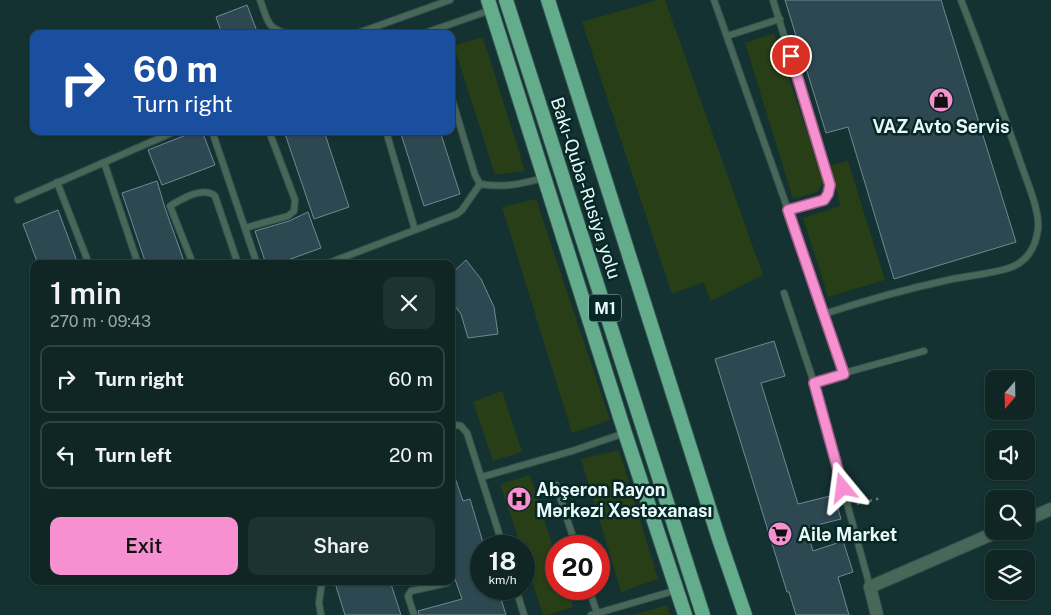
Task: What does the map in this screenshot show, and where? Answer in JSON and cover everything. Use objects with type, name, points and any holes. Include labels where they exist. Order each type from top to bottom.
[{"type":"highway","name":"Bakı-Quba-Rusiya yolu","points":[[506,0],[704,615]]},
{"type":"highway","name":"Bakı-Quba-Rusiya yolu","points":[[548,0],[719,539],[745,615]]},
{"type":"highway","points":[[489,5],[685,615]]},
{"type":"street","points":[[1035,516],[1051,509]]},
{"type":"street","points":[[877,615],[870,587],[985,537]]},
{"type":"lane","points":[[260,0],[272,27],[276,30]]},
{"type":"lane","points":[[366,30],[450,0]]},
{"type":"lane","points":[[714,0],[844,374]]},
{"type":"lane","points":[[774,0],[830,185],[824,200],[788,210]]},
{"type":"lane","points":[[824,314],[861,302],[946,280],[1014,266],[1025,258],[1035,246],[1038,228],[1037,217],[1028,185],[961,0]]},
{"type":"lane","points":[[436,30],[489,5]]},
{"type":"lane","points":[[727,36],[780,19]]},
{"type":"lane","points":[[455,109],[480,184]]},
{"type":"lane","points":[[18,200],[167,135]]},
{"type":"lane","points":[[213,135],[256,260]]},
{"type":"lane","points":[[245,228],[288,216],[294,211],[295,200],[270,135]]},
{"type":"lane","points":[[387,135],[415,230]]},
{"type":"lane","points":[[104,162],[137,260]]},
{"type":"lane","points":[[480,184],[498,187],[512,186],[544,178]]},
{"type":"lane","points":[[57,182],[87,260]]},
{"type":"lane","points":[[336,260],[457,214],[462,210],[480,184]]},
{"type":"lane","points":[[191,260],[170,206],[205,191],[215,196],[237,260]]},
{"type":"lane","points":[[784,293],[814,383],[870,587]]},
{"type":"lane","points":[[814,383],[924,351]]},
{"type":"lane","points":[[455,425],[461,426],[467,433],[500,535]]},
{"type":"lane","points":[[482,477],[572,452],[625,433]]},
{"type":"lane","points":[[556,485],[572,535]]},
{"type":"lane","points":[[321,585],[319,603],[321,615]]},
{"type":"lane","points":[[414,615],[408,596],[411,591],[438,585]]},
{"type":"lane","points":[[591,600],[594,614],[677,590]]},
{"type":"lane","points":[[519,600],[524,615]]},
{"type":"path","points":[[848,506],[881,498]]},
{"type":"green space","points":[[657,0],[665,0],[763,275],[711,301],[703,282],[672,294],[582,22]]},
{"type":"green space","points":[[774,33],[824,183],[817,192],[793,199],[745,43]]},
{"type":"green space","points":[[483,37],[525,171],[495,175],[455,46]]},
{"type":"green space","points":[[848,161],[885,280],[828,297],[803,218],[840,206],[831,165]]},
{"type":"green space","points":[[536,199],[610,420],[572,433],[502,207]]},
{"type":"green space","points":[[502,391],[522,452],[493,461],[473,402]]},
{"type":"green space","points":[[619,450],[658,579],[621,592],[610,555],[610,535],[604,535],[581,459]]},
{"type":"green space","points":[[530,475],[549,535],[545,535],[545,600],[571,600],[573,607],[543,615],[535,590],[535,535],[517,535],[500,484]]},
{"type":"green space","points":[[667,605],[670,615],[633,615]]},
{"type":"building","points":[[785,0],[941,0],[1016,242],[894,279],[848,127],[826,133]]},
{"type":"building","points":[[247,5],[256,30],[221,30],[216,17]]},
{"type":"building","points":[[186,135],[204,135],[215,165],[162,185],[148,150]]},
{"type":"building","points":[[285,135],[325,135],[349,207],[314,219]]},
{"type":"building","points":[[401,135],[441,135],[460,194],[424,206]]},
{"type":"building","points":[[157,181],[184,260],[145,260],[122,193]]},
{"type":"building","points":[[58,210],[77,260],[36,260],[23,224]]},
{"type":"building","points":[[308,212],[321,248],[288,260],[265,260],[255,231],[289,221]]},
{"type":"building","points":[[466,260],[481,279],[494,307],[498,334],[468,338],[461,314],[455,306],[455,270]]},
{"type":"building","points":[[774,341],[785,376],[761,383],[798,504],[834,495],[841,519],[806,528],[813,551],[843,541],[853,572],[838,577],[849,615],[796,615],[789,592],[787,592],[715,359]]},
{"type":"building","points":[[455,478],[463,501],[470,499],[481,535],[470,535],[470,600],[501,600],[506,615],[419,615],[418,611],[462,599],[455,579]]},
{"type":"building","points":[[336,585],[391,585],[401,615],[345,615]]},
{"type":"place","name":"VAZ Avto Servis","points":[[941,100]]},
{"type":"place","name":"Abşeron Rayon Mərkəzi Xəstəxanası","points":[[519,499]]},
{"type":"place","name":"Ailə Market","points":[[780,534]]},
{"type":"route","points":[[791,56],[830,185],[824,200],[788,210],[844,374],[814,383],[843,488]]}]
